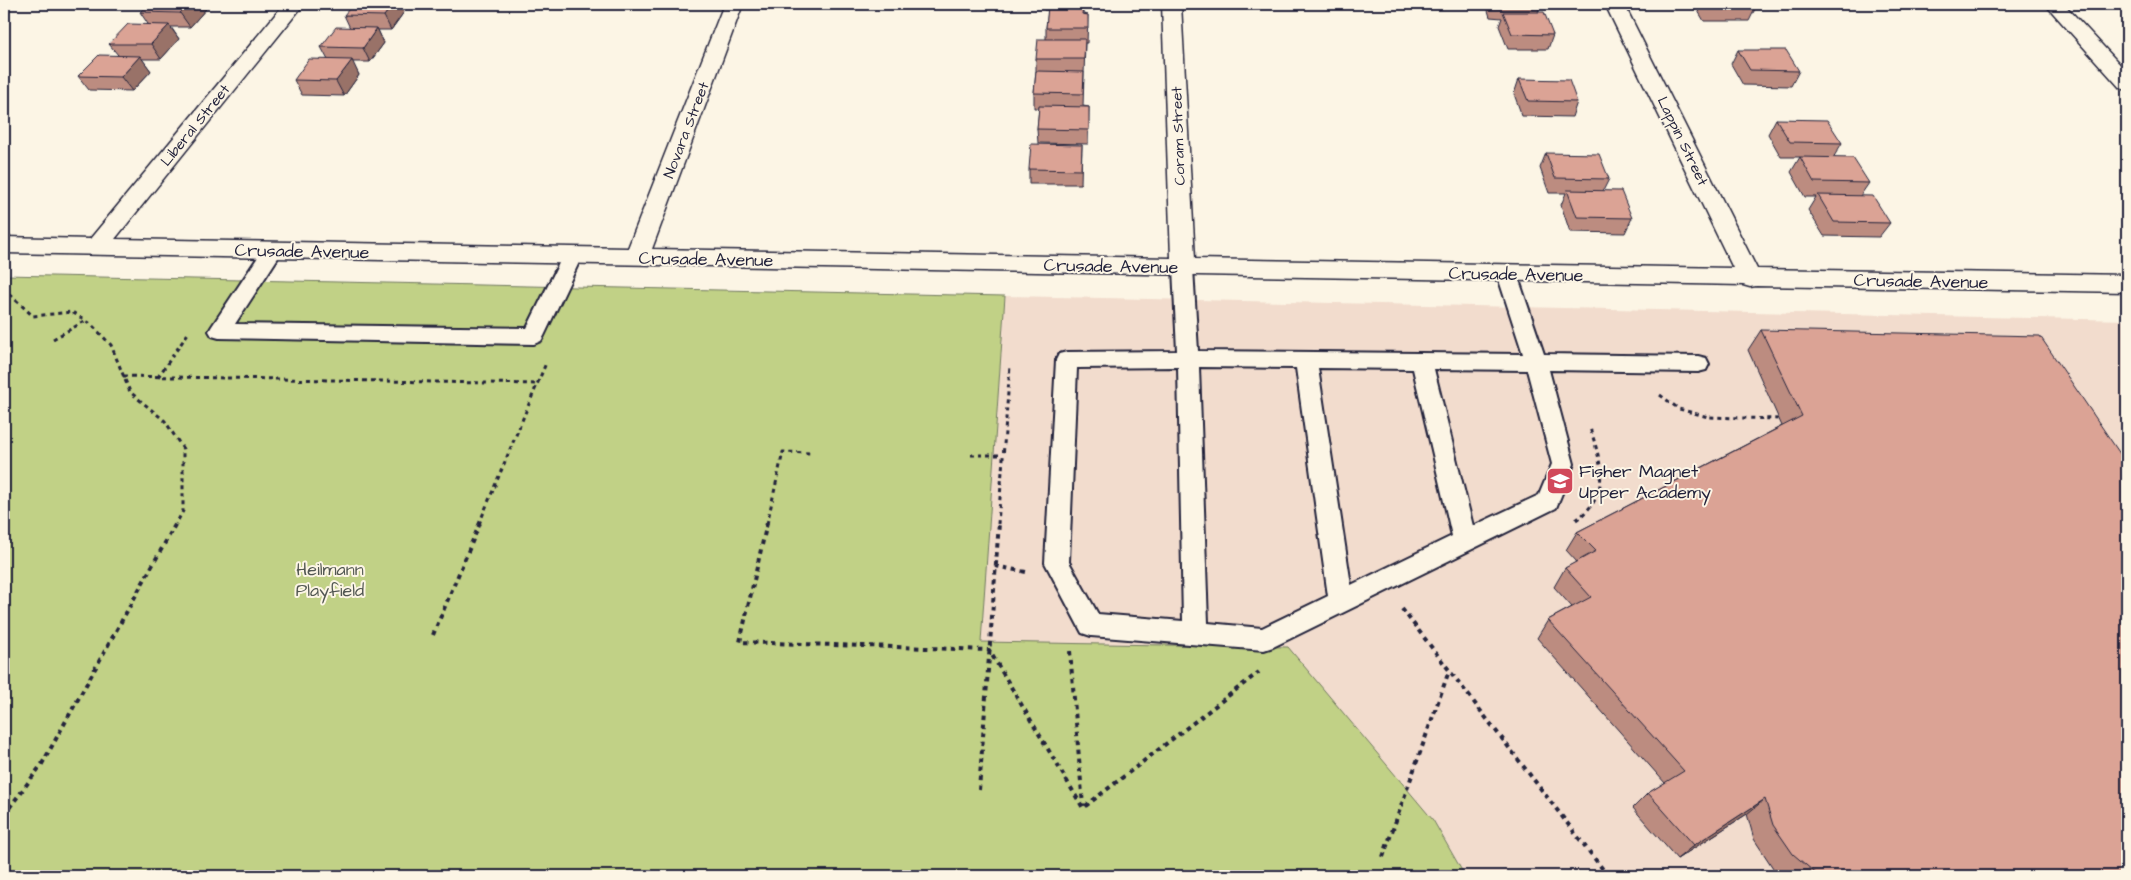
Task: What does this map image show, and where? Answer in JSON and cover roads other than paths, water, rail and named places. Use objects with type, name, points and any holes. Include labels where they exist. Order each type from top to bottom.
[{"type":"street","name":"Liberal Street","points":[[96,247],[294,4]]},
{"type":"street","name":"Novara Street","points":[[637,257],[734,4]]},
{"type":"street","name":"Coram Street","points":[[1172,4],[1183,268]]},
{"type":"street","name":"Lappin Street","points":[[1615,4],[1750,279]]},
{"type":"street","points":[[2054,4],[2127,84]]},
{"type":"street","name":"Crusade Avenue","points":[[4,245],[1750,279],[2127,284]]},
{"type":"lane","points":[[273,250],[219,331],[534,336],[572,256]]},
{"type":"lane","points":[[1183,268],[1188,359],[1196,634]]},
{"type":"lane","points":[[1507,274],[1536,362],[1563,464],[1548,501],[1264,639],[1090,625],[1057,563],[1067,360],[1188,359],[1422,363],[1536,362],[1698,364]]},
{"type":"lane","points":[[1306,360],[1341,602]]},
{"type":"lane","points":[[1422,363],[1465,541]]},
{"type":"place","name":"Fisher Magnet Upper Academy","points":[[1560,481]]},
{"type":"park label","name":"Heilmann Playfield","points":[[330,579]]}]
